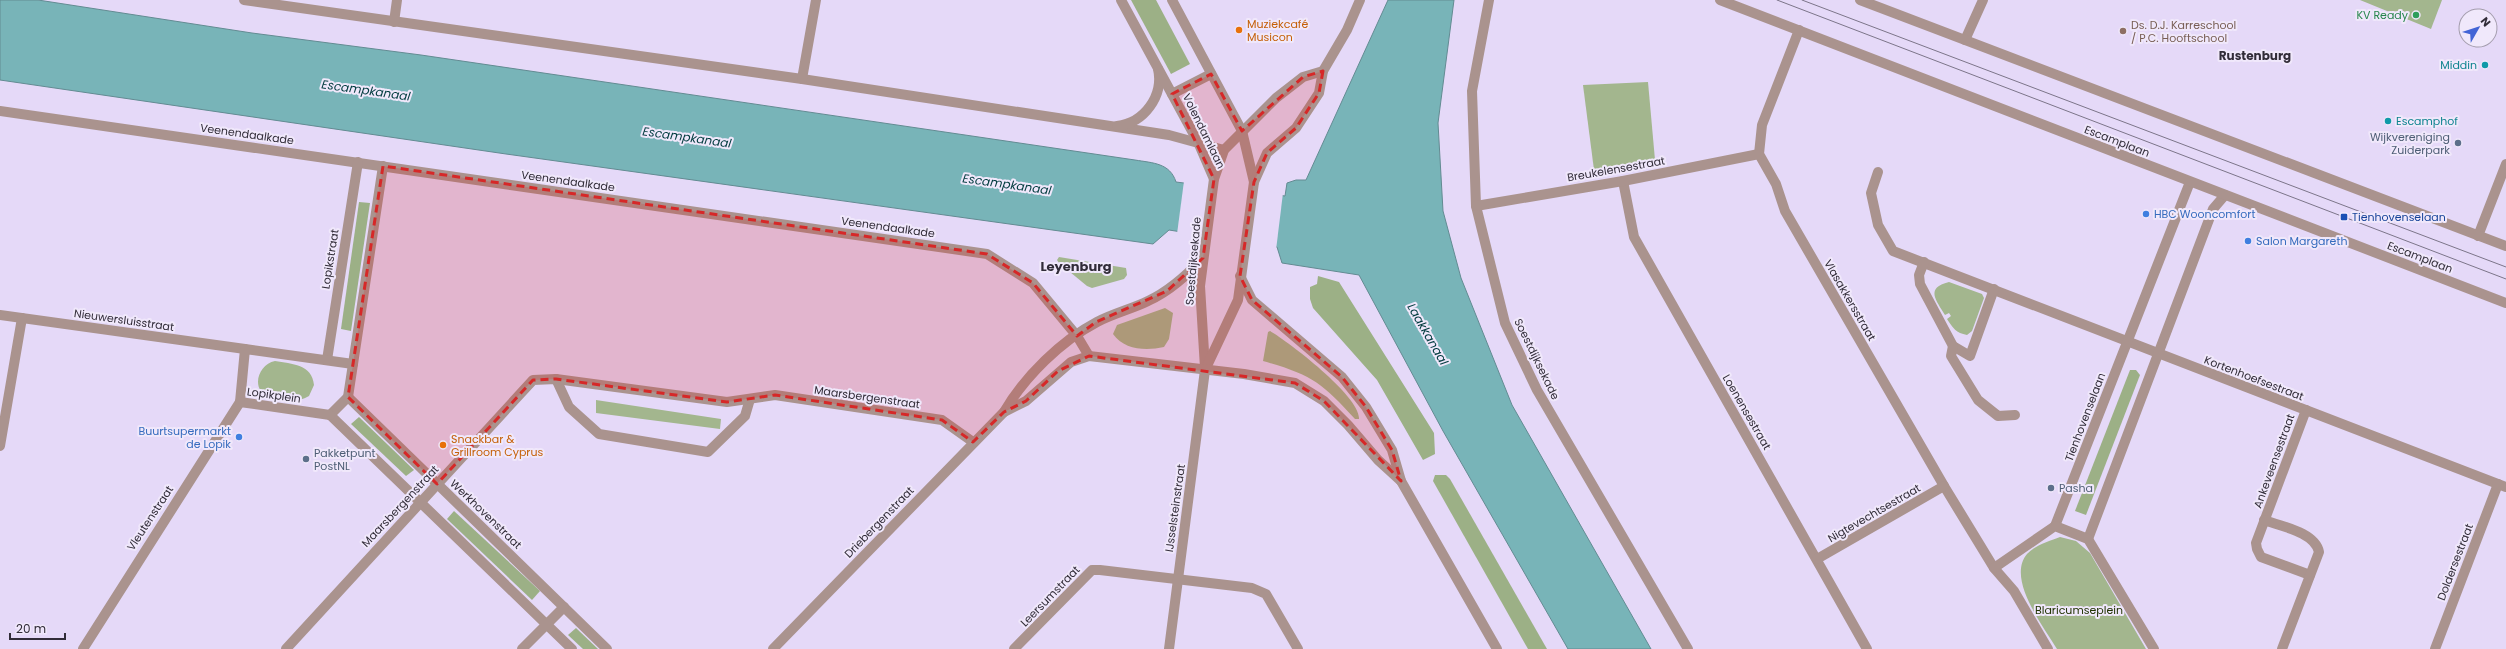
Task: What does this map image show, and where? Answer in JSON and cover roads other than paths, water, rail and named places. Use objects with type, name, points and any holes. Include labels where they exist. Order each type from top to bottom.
[{"type":"street","points":[[244,0],[802,79],[1111,126],[1198,142],[1224,150]]},
{"type":"street","points":[[394,22],[397,0]]},
{"type":"street","points":[[802,79],[816,0]]},
{"type":"street","name":"Volendamlaan","points":[[1121,0],[1198,142],[1214,181]]},
{"type":"street","points":[[1172,0],[1242,131],[1253,185]]},
{"type":"street","points":[[1360,0],[1324,71],[1319,93],[1296,128],[1266,153],[1253,185],[1238,300],[1205,370],[1294,383],[1324,401],[1348,425],[1378,460],[1401,481]]},
{"type":"street","name":"Soestdijksekade","points":[[1489,0],[1472,91],[1476,206],[1504,322],[1527,370],[1688,649]]},
{"type":"street","name":"Escamplaan","points":[[1720,0],[2506,303]]},
{"type":"street","points":[[1860,0],[2506,246]]},
{"type":"street","points":[[1965,40],[1983,0]]},
{"type":"street","points":[[1759,154],[1762,125],[1799,30]]},
{"type":"street","name":"Volendamlaan","points":[[1111,126],[1133,121],[1153,103],[1159,87],[1158,69]]},
{"type":"street","points":[[1242,131],[1276,98],[1303,77],[1324,71]]},
{"type":"street","name":"Volendamlaan","points":[[1172,94],[1211,74]]},
{"type":"street","name":"Veenendaalkade","points":[[0,111],[987,254],[1033,283],[1077,336],[1089,356]]},
{"type":"street","name":"Volendamlaan","points":[[1214,181],[1224,150],[1242,131]]},
{"type":"street","name":"Breukelensestraat","points":[[1476,206],[1623,181],[1759,154]]},
{"type":"street","name":"Vlasakkersstraat","points":[[1759,154],[1776,184],[1785,211],[1944,486],[1994,568]]},
{"type":"street","name":"Lopikstraat","points":[[327,360],[358,162]]},
{"type":"street","points":[[2478,236],[2506,164]]},
{"type":"street","points":[[383,166],[348,397],[330,415],[572,649]]},
{"type":"street","name":"Kortenhoefsestraat","points":[[1878,172],[1871,193],[1878,225],[1893,251],[2502,486]]},
{"type":"street","name":"Soestdijksekade","points":[[1205,370],[1199,299],[1214,181]]},
{"type":"street","name":"Loenensestraat","points":[[1623,181],[1634,237],[1867,649]]},
{"type":"street","name":"Tienhovenselaan","points":[[2055,526],[2190,182]]},
{"type":"street","points":[[2088,539],[2213,209],[2225,195]]},
{"type":"street","points":[[1077,336],[1096,322],[1122,310],[1148,301],[1167,290],[1185,277],[1204,253]]},
{"type":"street","points":[[1924,262],[1919,275],[1920,284],[1953,346],[1961,353],[1970,356],[1994,289]]},
{"type":"street","points":[[1240,276],[1252,300],[1342,377],[1366,407],[1392,450],[1401,481],[1497,649]]},
{"type":"street","name":"Nieuwersluisstraat","points":[[0,314],[245,349]]},
{"type":"street","points":[[0,446],[22,318]]},
{"type":"street","name":"Driebergenstraat","points":[[773,649],[973,442],[1004,412],[1017,389],[1077,336]]},
{"type":"street","points":[[1953,346],[1951,356],[1978,400],[1998,416],[2015,415]]},
{"type":"street","points":[[245,349],[353,364]]},
{"type":"street","name":"Lopikplein","points":[[245,349],[240,402],[330,415]]},
{"type":"street","name":"Driebergenstraat","points":[[1004,412],[1026,401],[1071,362],[1089,356],[1205,370]]},
{"type":"street","name":"IJsselsteinstraat","points":[[1169,649],[1205,370]]},
{"type":"street","points":[[556,378],[569,407],[599,434],[708,452],[745,416],[750,399]]},
{"type":"street","name":"Maarsbergenstraat","points":[[286,649],[419,501],[437,484],[533,380],[556,378],[727,402],[776,395],[942,420],[973,442]]},
{"type":"street","name":"Werkhovenstraat","points":[[348,397],[607,649]]},
{"type":"street","name":"Vleutenstraat","points":[[83,649],[240,402]]},
{"type":"street","name":"Ankeveensestraat","points":[[2306,410],[2264,520],[2256,543],[2256,549],[2261,557],[2310,575]]},
{"type":"street","name":"Nigtevechtsestraat","points":[[1816,559],[1944,486]]},
{"type":"street","name":"Doldersestraat","points":[[2435,649],[2502,486]]},
{"type":"street","name":"Ankeveensestraat","points":[[2264,520],[2313,541],[2319,552],[2282,649]]},
{"type":"street","points":[[2048,649],[2014,591],[1994,568],[2055,526],[2088,539],[2154,649]]},
{"type":"street","name":"Leersumstraat","points":[[1014,649],[1092,570],[1252,588],[1266,594],[1298,649]]},
{"type":"street","points":[[522,649],[564,607]]},
{"type":"water","points":[[0,0],[38,0],[252,33],[421,55],[1135,160],[1154,163],[1165,167],[1170,171],[1176,182],[1285,196],[1287,183],[1296,180],[1306,180],[1388,0],[1454,0],[1438,123],[1443,211],[1461,278],[1512,405],[1651,649],[1568,649],[1443,431],[1359,275],[1282,263],[1277,247],[1169,230],[1153,244],[506,154],[0,80]]},
{"type":"tram line","points":[[1777,0],[2506,279]]},
{"type":"tram line","points":[[1802,0],[2506,267]]},
{"type":"place","name":"KV Ready","points":[[2416,15]]},
{"type":"place","name":"Muziekcafé Musicon","points":[[1239,30]]},
{"type":"place","name":"Ds. D.J. Karreschool / P.C. Hooftschool","points":[[2123,31]]},
{"type":"place","name":"Middin","points":[[2485,65]]},
{"type":"place","name":"Escamphof","points":[[2388,121]]},
{"type":"place","name":"Wijkvereniging Zuiderpark","points":[[2458,143]]},
{"type":"place","name":"HBC Wooncomfort","points":[[2146,214]]},
{"type":"place","name":"Tienhovenselaan","points":[[2344,217]]},
{"type":"place","name":"Salon Margareth","points":[[2248,241]]},
{"type":"place","name":"Buurtsupermarkt de Lopik","points":[[239,437]]},
{"type":"place","name":"Snackbar & Grillroom Cyprus","points":[[443,445]]},
{"type":"place","name":"Pakketpunt PostNL","points":[[306,459]]},
{"type":"place","name":"Pasha","points":[[2051,488]]},
{"type":"district","name":"Rustenburg","points":[[2255,55]]},
{"type":"district","name":"Leyenburg","points":[[1076,266]]},
{"type":"water label","name":"Escampkanaal","points":[[366,90]]},
{"type":"water label","name":"Escampkanaal","points":[[687,137]]},
{"type":"water label","name":"Escampkanaal","points":[[1007,184]]},
{"type":"water label","name":"Laakkanaal","points":[[1428,334]]},
{"type":"park label","name":"Blaricumseplein","points":[[2079,610]]}]
